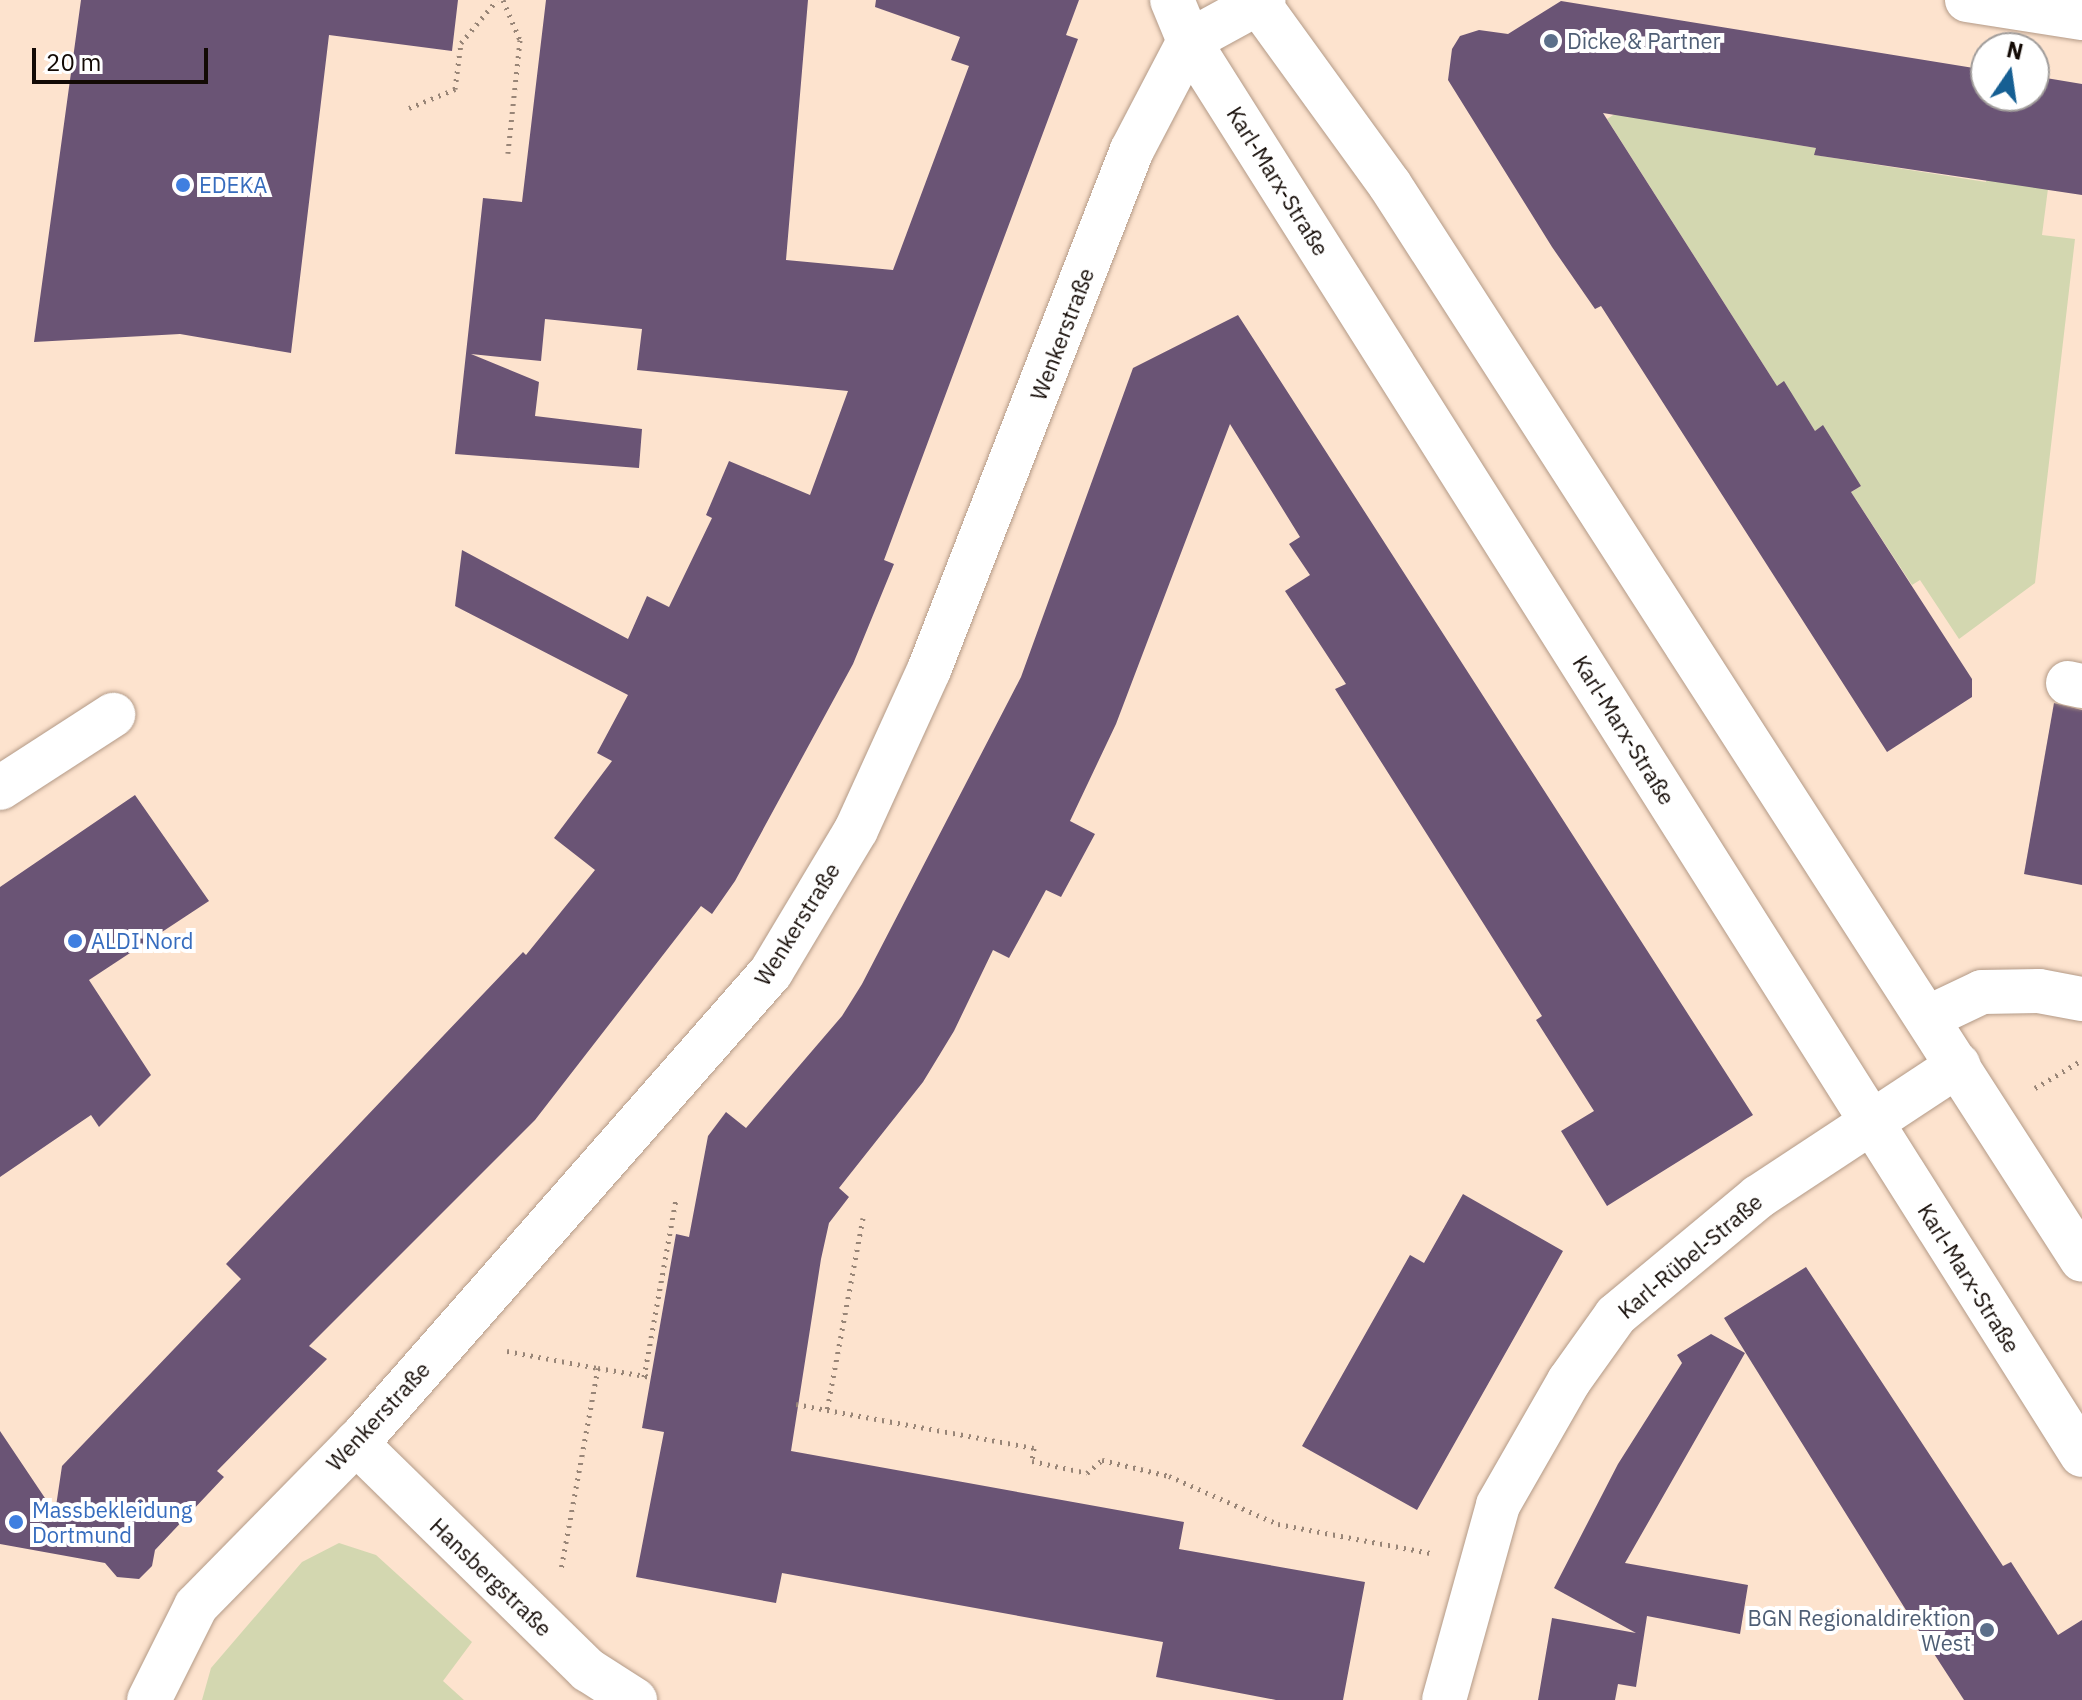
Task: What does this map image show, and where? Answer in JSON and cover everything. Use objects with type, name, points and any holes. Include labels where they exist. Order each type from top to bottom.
[{"type":"street","name":"Karl-Marx-Straße","points":[[1172,0],[1189,41],[2082,1455]]},
{"type":"street","points":[[1967,0],[2082,18]]},
{"type":"street","points":[[1189,41],[1260,1],[1390,185],[2082,1260]]},
{"type":"street","name":"Wenkerstraße","points":[[149,1700],[196,1606],[356,1443],[771,972],[856,830],[929,670],[1132,150],[1189,41]]},
{"type":"street","points":[[0,788],[113,715]]},
{"type":"street","points":[[1927,1018],[1982,992],[2039,991],[2082,999]]},
{"type":"street","name":"Karl-Rübel-Straße","points":[[1444,1700],[1498,1505],[1569,1381],[1616,1315],[1758,1197],[1958,1065]]},
{"type":"street","name":"Hansbergstraße","points":[[356,1443],[588,1670],[635,1700]]},
{"type":"path","points":[[409,108],[455,89],[461,43],[500,0],[520,40],[508,153]]},
{"type":"path","points":[[449,1340],[647,1377],[676,1199]]},
{"type":"path","points":[[827,1410],[863,1218]]},
{"type":"path","points":[[549,1633],[598,1368]]},
{"type":"path","points":[[796,1404],[1034,1448],[1032,1461],[1087,1473],[1102,1460],[1169,1476],[1278,1524],[1482,1562]]},
{"type":"green space","points":[[1627,106],[1682,126],[1816,148],[1815,155],[1986,182],[1988,173],[2049,181],[2042,235],[2075,239],[2035,583],[1959,639],[1920,580],[1912,585],[1851,492],[1861,486],[1815,431],[1783,382],[1777,386],[1607,119]]},
{"type":"green space","points":[[339,1543],[376,1555],[472,1642],[443,1681],[464,1700],[202,1700],[211,1668],[302,1562]]},
{"type":"building","name":"EDEKA","points":[[81,0],[458,0],[452,51],[329,35],[291,353],[180,334],[34,342]]},
{"type":"building","points":[[546,0],[808,0],[786,260],[893,270],[969,66],[951,60],[960,37],[875,7],[876,0],[1079,0],[1066,35],[1078,39],[884,560],[894,564],[853,664],[735,881],[712,914],[701,906],[535,1120],[309,1346],[327,1359],[217,1471],[224,1477],[155,1550],[152,1566],[139,1579],[117,1577],[105,1563],[0,1544],[0,1431],[55,1513],[62,1466],[241,1279],[226,1264],[523,952],[526,955],[595,870],[554,838],[612,761],[597,753],[628,695],[455,606],[462,550],[628,639],[647,596],[669,607],[712,518],[706,515],[729,461],[810,495],[848,391],[637,370],[642,329],[545,319],[541,361],[471,354],[539,382],[535,416],[642,429],[639,468],[455,454],[483,198],[522,202]]},
{"type":"building","points":[[1561,1],[1970,67],[1970,112],[2050,112],[2050,79],[2082,84],[2082,195],[1814,155],[1816,148],[1603,113],[1777,386],[1784,381],[1815,431],[1823,425],[1861,486],[1851,492],[1972,679],[1972,697],[1887,752],[1601,306],[1595,309],[1552,247],[1448,80],[1452,49],[1460,36],[1479,30],[1508,34]]},
{"type":"building","points":[[1238,315],[1753,1115],[1607,1206],[1561,1131],[1594,1111],[1536,1020],[1542,1016],[1335,689],[1346,684],[1285,591],[1310,575],[1289,544],[1300,537],[1230,424],[1116,724],[1070,821],[1095,834],[1061,897],[1046,890],[1009,958],[993,950],[954,1031],[923,1082],[839,1188],[849,1197],[829,1223],[791,1451],[1184,1522],[1179,1549],[1365,1582],[1343,1700],[1276,1700],[1156,1677],[1163,1642],[782,1573],[776,1603],[636,1577],[664,1432],[642,1428],[676,1234],[689,1237],[708,1136],[726,1112],[746,1128],[842,1016],[862,984],[1021,677],[1133,368]]},
{"type":"building","points":[[2054,703],[2082,710],[2082,885],[2024,874]]},
{"type":"building","name":"ALDI Nord","points":[[135,795],[209,901],[89,980],[151,1075],[99,1127],[91,1115],[0,1177],[0,887]]},
{"type":"building","points":[[1463,1194],[1563,1251],[1417,1510],[1302,1446],[1410,1255],[1424,1263]]},
{"type":"building","points":[[1806,1267],[2003,1566],[2011,1562],[2058,1635],[2082,1620],[2082,1700],[1964,1700],[1914,1623],[1724,1318]]},
{"type":"building","points":[[1711,1334],[1745,1353],[1625,1563],[1748,1585],[1740,1634],[1647,1616],[1636,1687],[1618,1684],[1615,1700],[1538,1700],[1552,1618],[1636,1633],[1554,1588],[1618,1464],[1682,1363],[1677,1355]]},
{"type":"place","name":"Dicke & Partner","points":[[1551,41]]},
{"type":"place","name":"EDEKA","points":[[183,185]]},
{"type":"place","name":"ALDI Nord","points":[[75,941]]},
{"type":"place","name":"Massbekleidung Dortmund","points":[[16,1522]]},
{"type":"place","name":"BGN Regionaldirektion West","points":[[1987,1630]]}]
